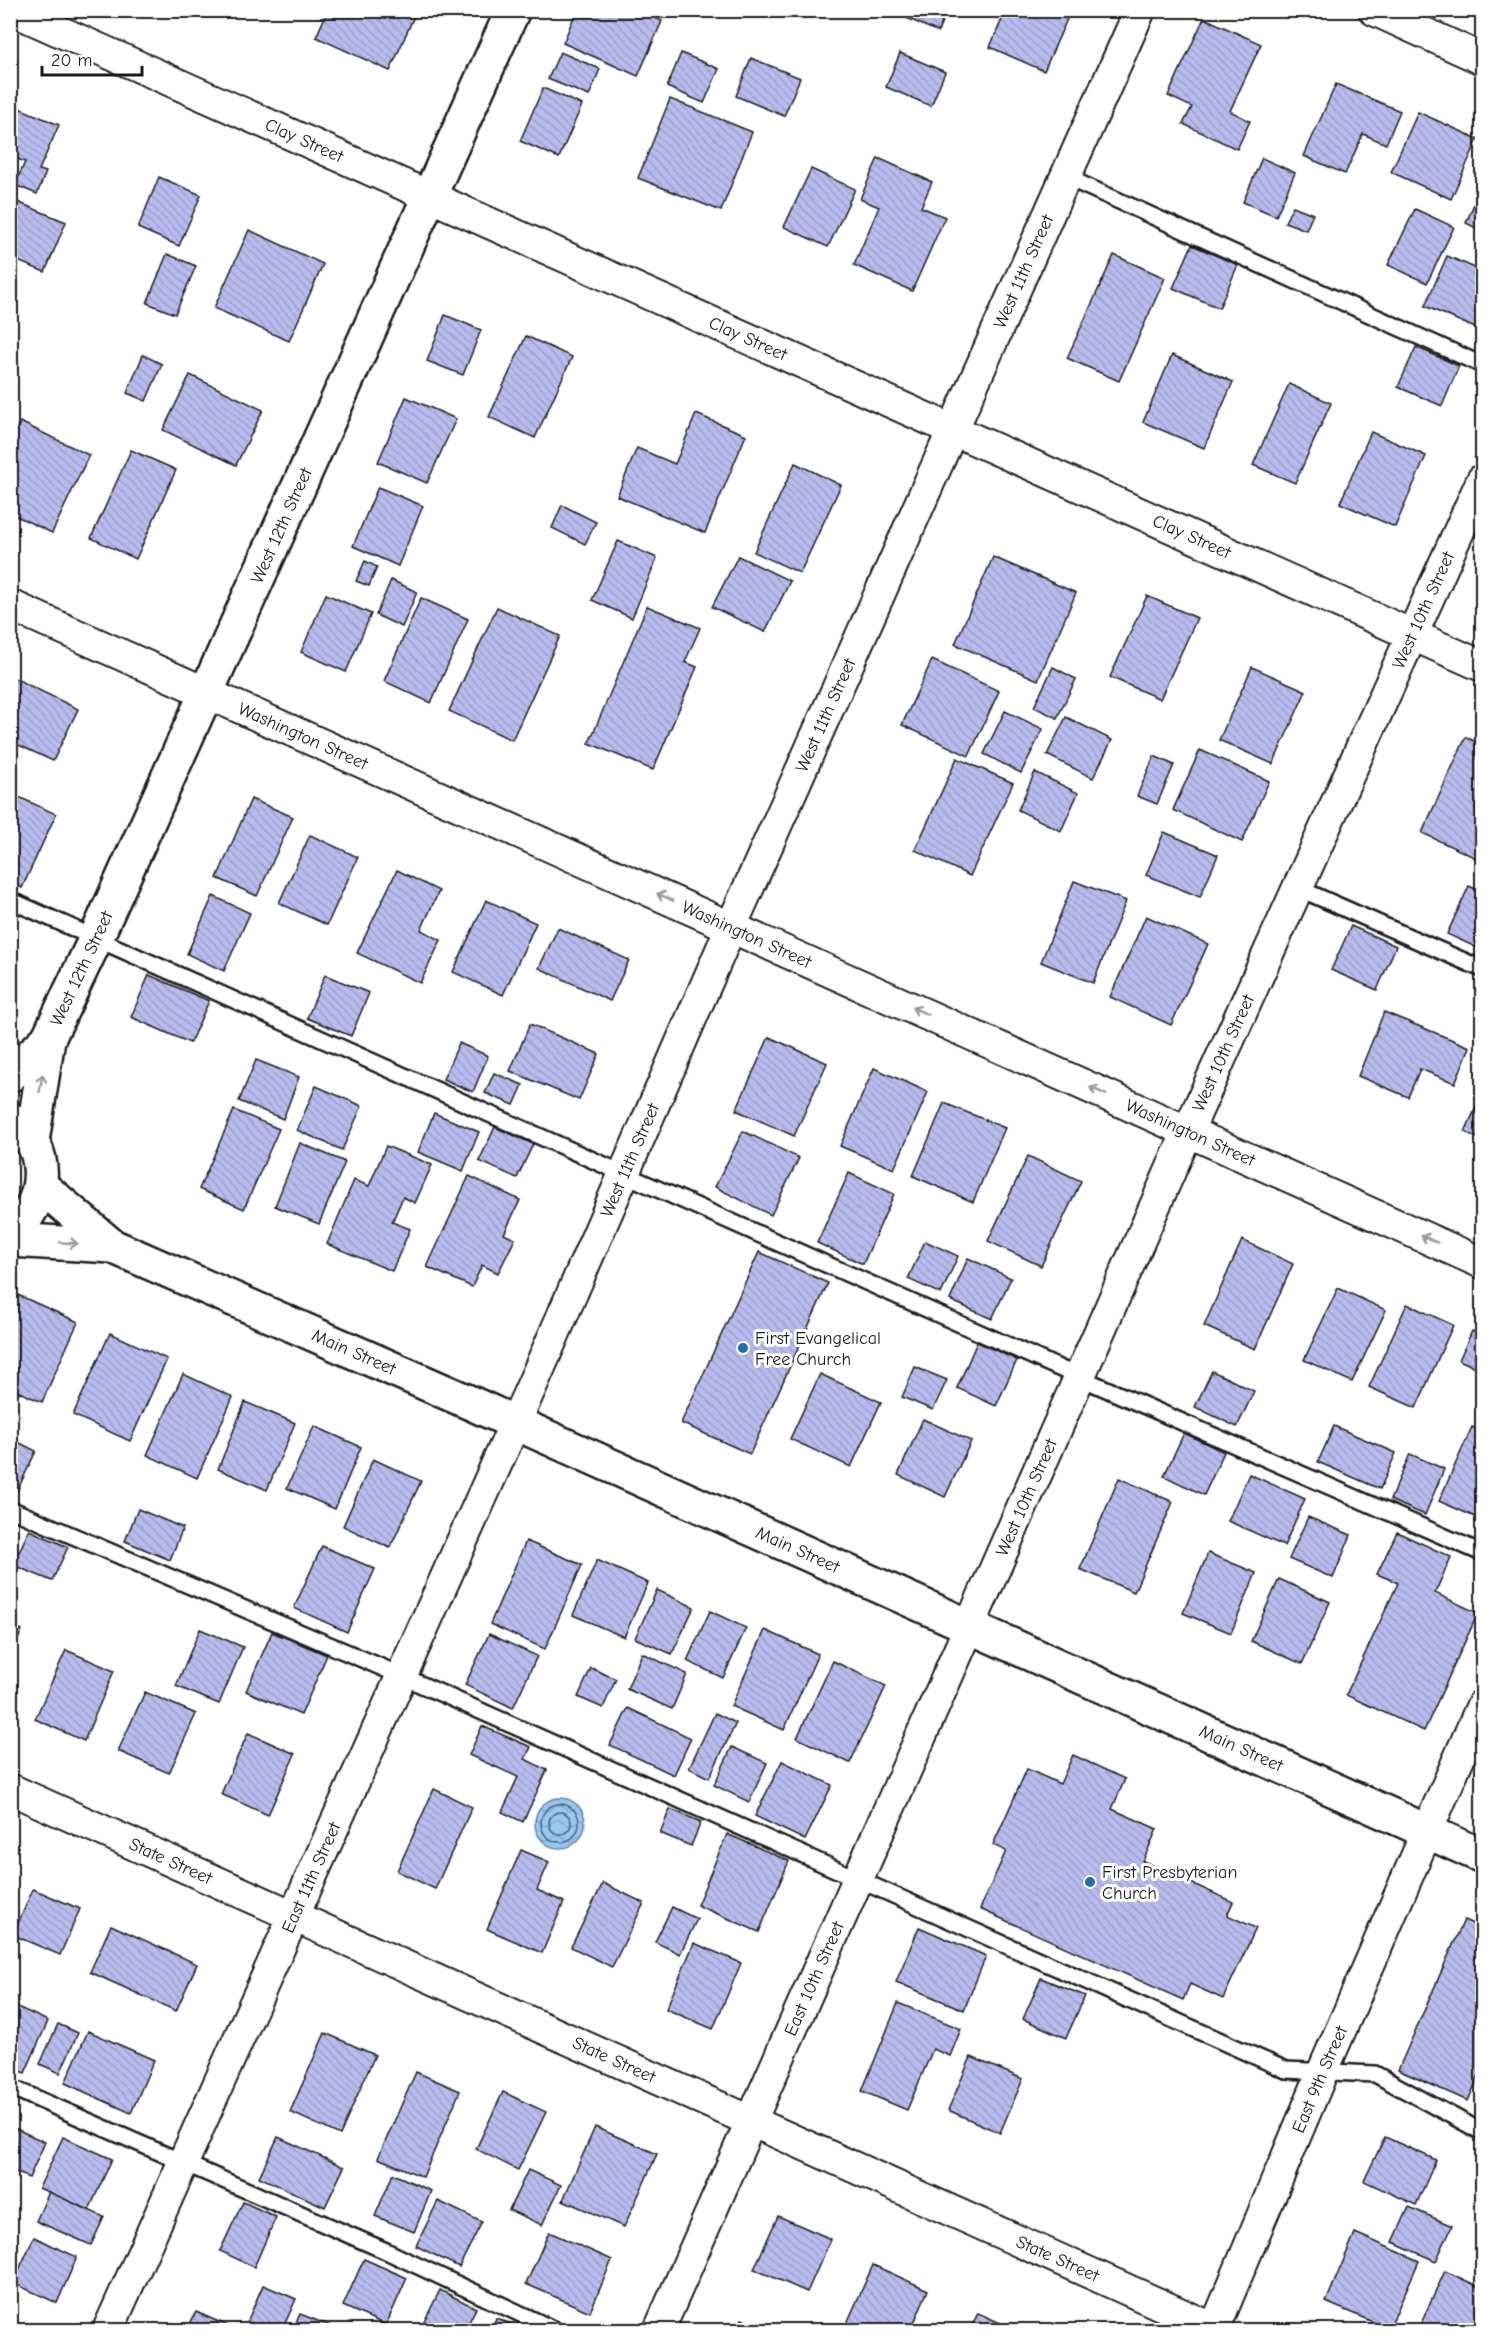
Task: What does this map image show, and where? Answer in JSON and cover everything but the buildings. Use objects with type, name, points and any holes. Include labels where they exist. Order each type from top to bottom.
[{"type":"main road","name":"West 12th Street","points":[[21,1130],[48,1039],[207,693],[513,10]]},
{"type":"main road","name":"West 12th Street","points":[[10,1075],[48,1039]]},
{"type":"main road","points":[[10,1233],[21,1226],[34,1207],[41,1186],[40,1163],[21,1130]]},
{"type":"main road","name":"Main Street","points":[[41,1186],[112,1246],[515,1423],[1482,1856]]},
{"type":"main road","name":"Main Street","points":[[10,1240],[112,1246]]},
{"type":"street","name":"Clay Street","points":[[12,10],[1482,666]]},
{"type":"street","name":"West 11th Street","points":[[515,1423],[731,927],[1140,10]]},
{"type":"street","points":[[1374,10],[1482,58]]},
{"type":"street","name":"West 10th Street","points":[[969,1626],[1188,1131],[1482,480]]},
{"type":"street","name":"Washington Street","points":[[10,605],[1482,1263]]},
{"type":"street","name":"East 11th Street","points":[[108,2331],[515,1423]]},
{"type":"street","name":"East 10th Street","points":[[659,2331],[969,1626]]},
{"type":"street","name":"East 9th Street","points":[[1215,2330],[1322,2073],[1482,1705]]},
{"type":"street","name":"State Street","points":[[10,1789],[1215,2330]]},
{"type":"lane","points":[[1066,177],[1482,365]]},
{"type":"lane","points":[[1298,888],[1482,969]]},
{"type":"lane","points":[[10,900],[1079,1377],[1482,1553]]},
{"type":"lane","points":[[10,1509],[402,1677],[1286,2070],[1375,2074],[1482,2132]]},
{"type":"lane","points":[[10,2087],[386,2251],[555,2331]]},
{"type":"water","points":[[560,1798],[574,1802],[581,1809],[585,1823],[581,1837],[574,1844],[560,1848],[546,1844],[539,1837],[535,1823],[539,1809],[546,1802]]},
{"type":"place","name":"First Evangelical Free Church","points":[[743,1348]]},
{"type":"place","name":"First Presbyterian Church","points":[[1090,1882]]}]
